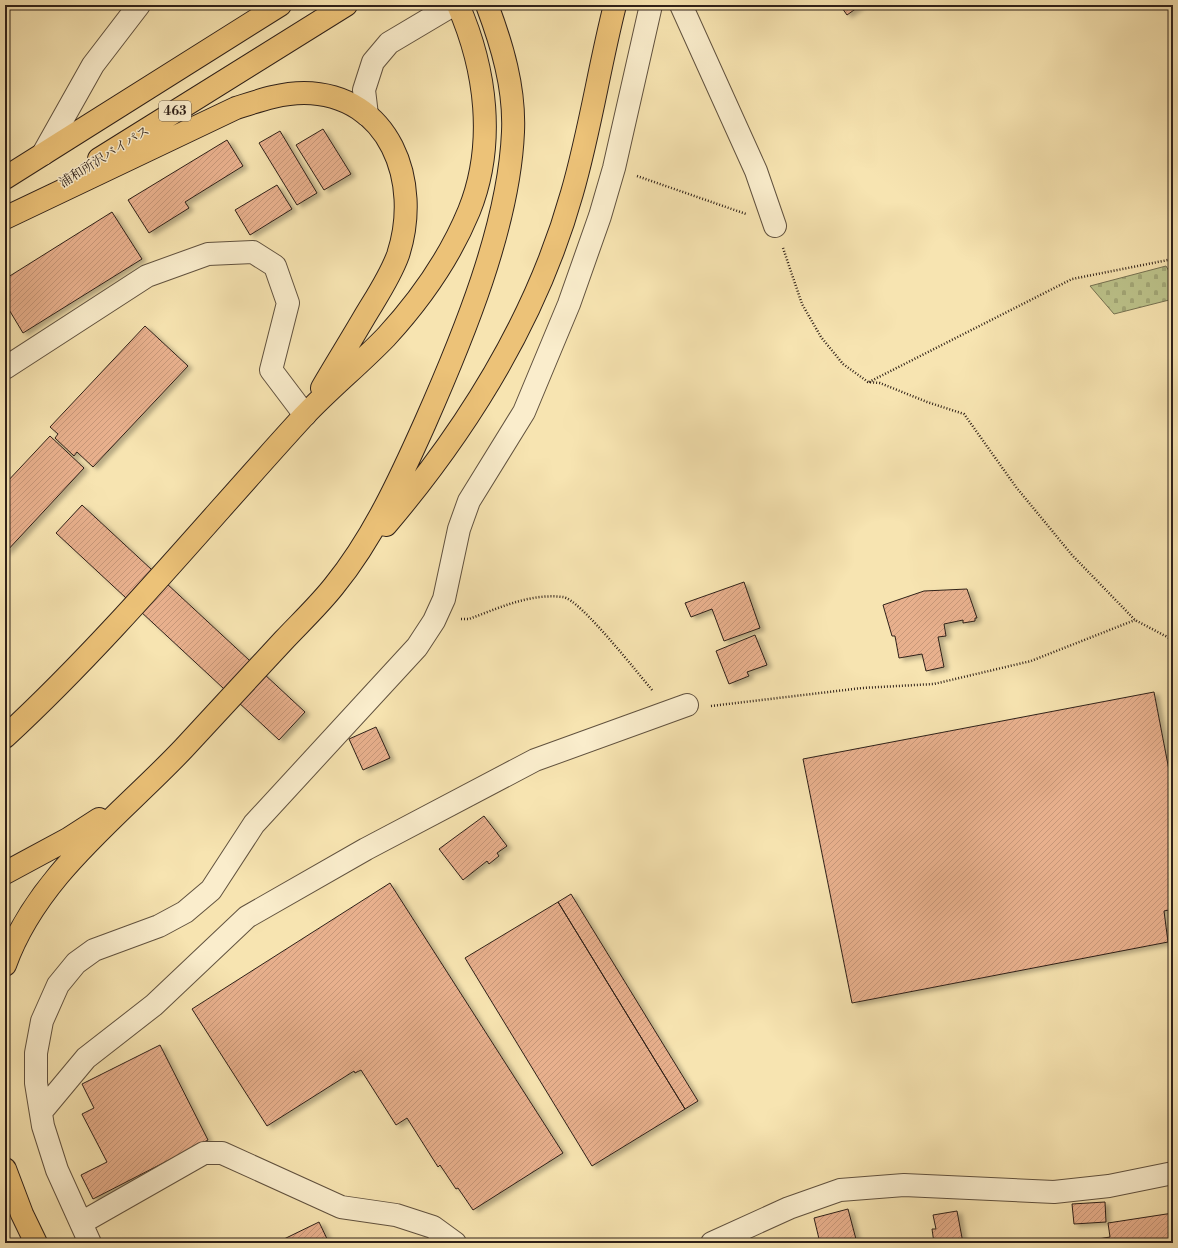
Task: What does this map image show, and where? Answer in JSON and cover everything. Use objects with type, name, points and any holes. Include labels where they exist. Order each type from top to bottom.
[{"type":"highway","points":[[203,53],[268,5]]},
{"type":"highway","name":"463","points":[[5,178],[280,5]]},
{"type":"highway","name":"浦和所沢バイパス","points":[[5,218],[346,5]]},
{"type":"highway","points":[[5,744],[41,703],[147,591],[305,415],[386,337],[414,303],[456,240],[470,209],[481,170],[484,148],[485,113],[482,81],[474,49],[458,5]]},
{"type":"highway","points":[[334,586],[364,543],[386,505],[436,398],[487,261],[502,206],[510,167],[513,129],[512,95],[506,64],[487,5]]},
{"type":"highway","points":[[5,965],[22,930],[56,878],[79,852],[166,767],[334,586],[398,511],[467,420],[495,374],[541,284],[572,195],[585,146],[614,6]]},
{"type":"highway","points":[[5,218],[194,127],[236,108],[274,95],[304,93],[327,96],[348,103],[367,115],[383,131],[393,148],[404,176],[407,200],[405,229],[398,255],[386,282],[305,415]]},
{"type":"highway","points":[[5,737],[41,703]]},
{"type":"highway","points":[[5,873],[68,839],[99,819],[166,767]]},
{"type":"highway","points":[[5,1169],[22,1214],[36,1243]]},
{"type":"street","points":[[43,154],[93,65],[139,5]]},
{"type":"street","points":[[90,1243],[57,1170],[43,1126],[36,1083],[36,1053],[42,1021],[58,985],[76,963],[94,950],[159,926],[185,912],[211,890],[254,824],[417,647],[434,621],[444,599],[459,529],[469,501],[524,412],[569,304],[600,216],[614,168],[651,5]]},
{"type":"street","points":[[681,5],[756,171],[775,226]]},
{"type":"street","points":[[367,115],[364,90],[373,62],[389,43],[445,10]]},
{"type":"street","points":[[5,368],[147,276],[208,254],[253,252],[275,266],[288,304],[271,370],[305,415]]},
{"type":"street","points":[[41,1112],[86,1058],[154,1005],[247,917],[366,849],[535,760],[686,705]]},
{"type":"street","points":[[81,1223],[204,1152],[222,1153],[341,1207],[396,1215],[432,1227],[455,1243]]},
{"type":"street","points":[[712,1243],[789,1208],[840,1190],[904,1185],[1054,1192],[1109,1186],[1173,1174]]},
{"type":"path","points":[[614,168],[694,194],[775,226],[802,304],[821,337],[843,364],[868,382],[880,383],[927,402],[964,414],[1020,493],[1072,556],[1135,620],[1173,640]]},
{"type":"path","points":[[868,382],[1072,279],[1173,258]]},
{"type":"path","points":[[434,621],[469,619],[532,597],[565,597],[583,610],[662,702],[699,707],[736,704],[862,688],[934,684],[1031,660],[1135,620]]},
{"type":"green space","points":[[1166,266],[1173,278],[1173,299],[1114,314],[1090,286]]},
{"type":"building","points":[[840,5],[861,5],[847,15]]},
{"type":"building","points":[[323,129],[351,174],[324,190],[296,145]]},
{"type":"building","points":[[280,131],[317,193],[297,205],[259,143]]},
{"type":"building","points":[[227,140],[243,166],[185,202],[189,208],[149,233],[128,200]]},
{"type":"building","points":[[277,185],[292,209],[250,235],[235,210]]},
{"type":"building","points":[[112,212],[142,259],[23,333],[5,303],[5,279]]},
{"type":"building","points":[[145,326],[188,366],[93,467],[77,452],[74,456],[55,438],[58,434],[50,427]]},
{"type":"building","points":[[50,436],[84,468],[5,553],[5,484]]},
{"type":"building","points":[[82,505],[305,712],[279,740],[56,533]]},
{"type":"building","points":[[744,582],[760,628],[724,641],[712,609],[691,617],[685,603]]},
{"type":"building","points":[[967,589],[977,618],[975,618],[975,621],[963,623],[963,620],[944,624],[946,636],[938,637],[944,667],[926,671],[922,654],[899,658],[895,636],[892,636],[883,605],[924,591]]},
{"type":"building","points":[[755,635],[767,665],[747,672],[749,676],[729,684],[716,651]]},
{"type":"building","points":[[1154,692],[1173,791],[1173,909],[1164,911],[1168,942],[852,1003],[803,759]]},
{"type":"building","points":[[376,727],[390,758],[363,770],[349,739]]},
{"type":"building","points":[[484,816],[507,846],[497,853],[499,856],[489,864],[487,861],[463,880],[439,849]]},
{"type":"building","points":[[390,883],[563,1153],[473,1210],[458,1188],[456,1189],[440,1165],[438,1167],[407,1118],[396,1125],[361,1070],[355,1073],[354,1071],[267,1126],[192,1009]]},
{"type":"building","points":[[571,894],[698,1101],[685,1109],[558,902]]},
{"type":"building","points":[[558,902],[685,1109],[592,1166],[465,958]]},
{"type":"building","points":[[160,1045],[208,1140],[93,1199],[81,1175],[107,1162],[82,1114],[94,1108],[82,1084]]},
{"type":"building","points":[[1105,1202],[1106,1222],[1074,1224],[1072,1204]]},
{"type":"building","points":[[848,1209],[857,1243],[820,1243],[814,1218]]},
{"type":"building","points":[[957,1211],[963,1243],[934,1243],[932,1229],[936,1229],[933,1215]]},
{"type":"building","points":[[1173,1213],[1173,1243],[1086,1243],[1086,1241],[1110,1237],[1108,1223]]},
{"type":"building","points":[[319,1222],[329,1243],[286,1243],[284,1239]]}]
